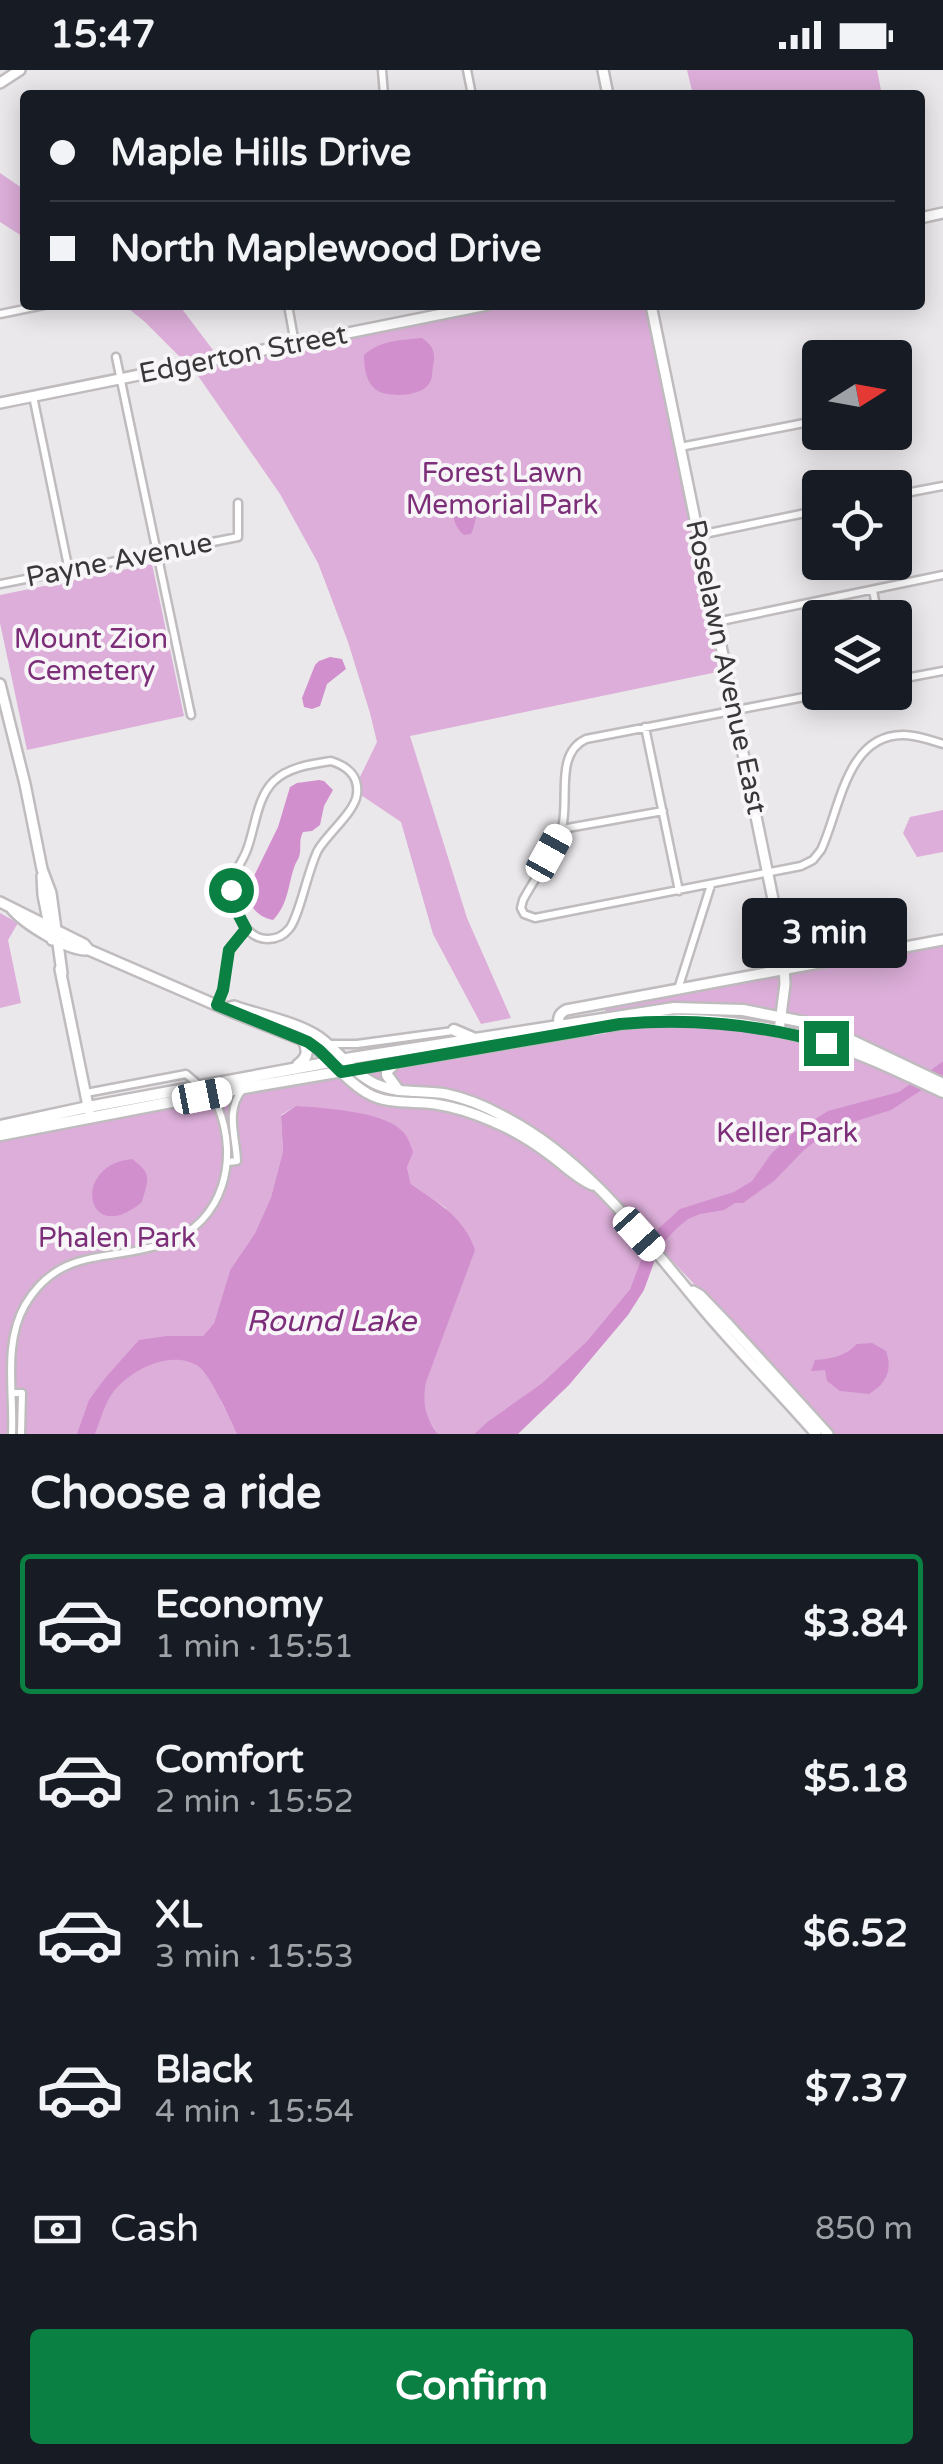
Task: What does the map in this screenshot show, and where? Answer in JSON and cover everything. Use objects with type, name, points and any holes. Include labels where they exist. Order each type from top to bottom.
[{"type":"main road","points":[[560,1031],[674,1008],[724,1008],[781,1016],[840,1035],[943,1092]]},
{"type":"main road","points":[[0,1126],[201,1091],[337,1060],[672,1020],[778,1030],[943,1084]]},
{"type":"main road","points":[[454,1030],[481,1041]]},
{"type":"main road","points":[[294,1068],[307,1054],[304,1041]]},
{"type":"main road","points":[[201,1091],[244,1088],[398,1062],[481,1041]]},
{"type":"main road","points":[[398,1062],[390,1066],[387,1075],[398,1090]]},
{"type":"main road","points":[[0,1136],[89,1111]]},
{"type":"street","points":[[0,83],[20,70]]},
{"type":"street","points":[[289,310],[295,344]]},
{"type":"street","name":"Edgerton Street","points":[[0,403],[462,310]]},
{"type":"street","name":"Roselawn Avenue East","points":[[652,310],[783,948],[785,970],[778,1030]]},
{"type":"street","points":[[116,357],[191,715]]},
{"type":"street","points":[[33,396],[68,571]]},
{"type":"street","points":[[680,447],[802,423]]},
{"type":"street","points":[[912,492],[943,486]]},
{"type":"street","name":"Payne Avenue","points":[[0,584],[238,537],[238,503]]},
{"type":"street","points":[[698,535],[802,514]]},
{"type":"street","points":[[716,622],[943,575]]},
{"type":"street","points":[[873,590],[875,600]]},
{"type":"street","points":[[912,677],[943,671]]},
{"type":"street","points":[[0,684],[42,869],[43,905],[33,913],[0,902]]},
{"type":"street","points":[[802,697],[586,738],[568,755],[562,830],[521,904],[522,912],[536,918],[802,866],[824,845],[852,768],[868,747],[900,735],[943,744]]},
{"type":"street","points":[[646,727],[679,891]]},
{"type":"street","points":[[331,761],[346,767],[356,781],[356,798],[314,858],[293,924],[282,935],[268,939],[246,929],[231,890],[269,787],[290,770],[331,761]]},
{"type":"street","points":[[562,830],[663,811]]},
{"type":"street","points":[[42,869],[51,892],[54,934]]},
{"type":"street","points":[[678,991],[710,885]]},
{"type":"street","points":[[43,894],[89,1111]]},
{"type":"street","points":[[10,908],[19,918],[304,1041],[337,1060]]},
{"type":"street","points":[[22,911],[54,934]]},
{"type":"street","points":[[222,1006],[229,950],[246,929]]},
{"type":"street","points":[[560,1031],[558,1018],[566,1010],[943,940]]},
{"type":"street","points":[[222,1006],[234,1006],[315,1034],[328,1044],[368,1094],[381,1099],[438,1104],[498,1124],[526,1138],[578,1179],[594,1186]]},
{"type":"street","points":[[328,1044],[357,1044],[454,1030]]},
{"type":"street","points":[[347,1070],[377,1085],[471,1101],[526,1128],[561,1153],[639,1234],[816,1434]]},
{"type":"street","points":[[12,1434],[14,1332],[38,1288],[65,1266],[85,1258],[167,1243],[184,1234],[198,1223],[219,1195],[228,1162],[228,1121],[186,1074],[86,1093]]},
{"type":"street","points":[[228,1121],[234,1101],[244,1088]]},
{"type":"street","points":[[688,1288],[728,1324],[828,1434]]},
{"type":"street","points":[[13,1393],[22,1394],[21,1434]]},
{"type":"green space","points":[[687,70],[877,70],[881,90],[692,90]]},
{"type":"green space","points":[[0,173],[20,187],[20,235],[0,222]]},
{"type":"green space","points":[[130,310],[183,310],[216,354],[183,360]]},
{"type":"green space","name":"Forest Lawn Memorial Park","points":[[488,310],[648,310],[722,671],[410,736],[467,918],[511,1018],[481,1024],[433,934],[401,822],[361,795],[359,779],[377,742],[348,642],[318,563],[280,494],[194,370]]},
{"type":"green space","name":"Mount Zion Cemetery","points":[[152,564],[184,716],[27,750],[0,623],[0,595]]},
{"type":"green space","points":[[943,810],[943,852],[917,857],[903,833],[910,817]]},
{"type":"green space","points":[[0,913],[18,923],[8,940],[21,1003],[0,1008]]},
{"type":"green space","points":[[943,944],[943,1061],[930,1070],[943,1076],[943,1434],[830,1434],[663,1251],[642,1258],[630,1289],[587,1341],[542,1383],[474,1434],[438,1434],[424,1412],[423,1400],[446,1208],[411,1184],[407,1167],[296,1106],[281,1115],[283,1151],[271,1197],[255,1233],[230,1270],[214,1323],[203,1336],[221,1401],[237,1434],[0,1434],[0,1140],[607,1033],[605,1008]]},
{"type":"water","points":[[422,338],[434,357],[427,387],[399,395],[374,388],[366,375],[364,355],[384,344]]},
{"type":"water","points":[[465,497],[476,501],[476,509],[471,534],[464,535],[454,516]]},
{"type":"water","points":[[330,657],[342,659],[346,669],[327,684],[320,706],[304,707],[302,698],[315,665]]},
{"type":"water","points":[[319,780],[333,790],[320,825],[303,832],[285,900],[273,920],[266,918],[251,905],[253,878],[278,827],[290,787]]},
{"type":"water","points":[[943,1061],[943,1076],[891,1110],[831,1129],[774,1181],[743,1203],[688,1219],[660,1246],[644,1290],[628,1315],[569,1385],[518,1434],[474,1434],[542,1383],[587,1341],[630,1289],[656,1231],[680,1209],[734,1192],[752,1181],[771,1154],[792,1134],[828,1111],[899,1092]]},
{"type":"water","name":"Round Lake","points":[[296,1106],[366,1115],[401,1130],[413,1152],[407,1167],[411,1184],[449,1212],[470,1238],[475,1250],[426,1382],[426,1410],[438,1434],[237,1434],[203,1371],[187,1361],[176,1360],[153,1364],[131,1375],[111,1395],[95,1434],[77,1434],[89,1400],[139,1340],[203,1336],[214,1323],[230,1270],[255,1233],[271,1197],[283,1151],[281,1116]]},
{"type":"water","points":[[132,1159],[147,1178],[142,1202],[123,1214],[108,1216],[98,1211],[93,1188],[100,1175],[112,1164]]},
{"type":"water","points":[[872,1343],[886,1351],[889,1364],[884,1381],[869,1394],[840,1391],[827,1381],[825,1370],[811,1371],[815,1360],[838,1356],[857,1344]]},
{"type":"route","points":[[231,890],[246,929],[229,950],[217,1005],[308,1042],[341,1072],[646,1022],[750,1026],[826,1043]]},
{"type":"park label","name":"Keller Park","points":[[787,1133]]},
{"type":"park label","name":"Phalen Park","points":[[117,1238]]}]
